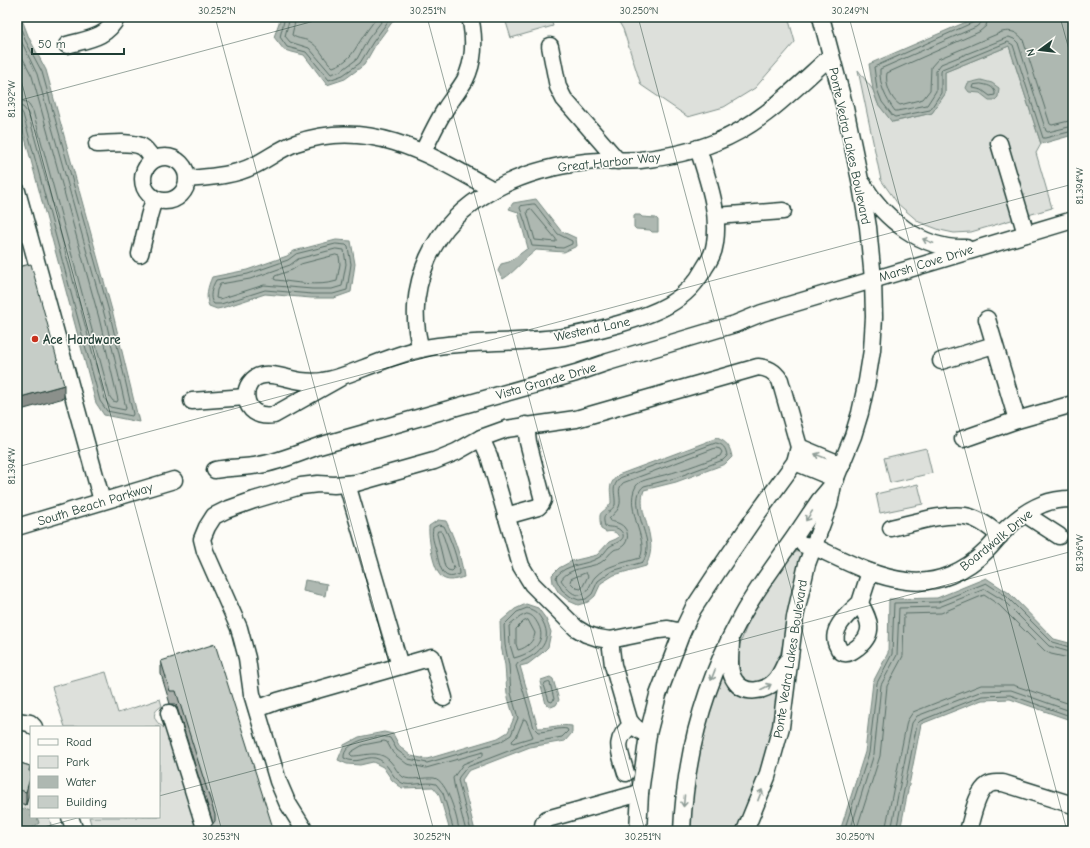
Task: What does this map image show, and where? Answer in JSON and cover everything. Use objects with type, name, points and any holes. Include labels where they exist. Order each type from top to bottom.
[{"type":"street","points":[[67,45],[98,36],[106,32],[113,25],[117,17]]},
{"type":"street","points":[[422,152],[445,109],[465,80],[470,67],[473,58],[474,43],[470,17]]},
{"type":"street","name":"Ponte Vedra Lakes Boulevard","points":[[745,831],[767,777],[775,750],[785,702],[795,617],[802,584],[813,546],[829,505],[837,477],[858,419],[867,381],[872,350],[874,317],[873,279],[868,227],[845,108],[832,56],[820,17]]},
{"type":"street","points":[[550,46],[558,87],[564,99],[618,161]]},
{"type":"street","name":"Great Harbor Way","points":[[421,349],[416,320],[416,301],[424,267],[431,250],[440,235],[451,221],[475,201],[511,181],[560,166],[586,162],[618,161],[669,156],[717,142],[762,116],[832,56]]},
{"type":"street","points":[[188,179],[218,176],[236,172],[252,166],[294,144],[313,138],[336,134],[353,134],[377,137],[402,144],[422,152],[493,190]]},
{"type":"street","points":[[998,143],[1026,234]]},
{"type":"street","points":[[97,144],[134,144],[142,146],[148,151],[153,160]]},
{"type":"street","name":"Westend Lane","points":[[340,378],[396,356],[421,349],[438,346],[565,337],[594,331],[661,310],[683,296],[694,286],[702,273],[715,244],[716,216],[711,191],[698,148]]},
{"type":"street","points":[[161,157],[176,159],[182,164],[188,179],[184,192],[178,198],[170,201],[154,199],[145,189],[143,181],[144,173],[148,165],[153,160],[161,157]]},
{"type":"street","name":"Marsh Cove Drive","points":[[860,180],[883,211],[898,225],[912,234],[946,246],[960,248],[980,247]]},
{"type":"street","points":[[17,191],[102,501]]},
{"type":"street","points":[[140,254],[154,199]]},
{"type":"street","points":[[716,216],[783,211]]},
{"type":"street","name":"Marsh Cove Drive","points":[[873,279],[980,247],[1073,222]]},
{"type":"street","name":"Vista Grande Drive","points":[[215,470],[261,465],[318,446],[496,395],[534,386],[735,324],[762,313],[873,279]]},
{"type":"street","points":[[986,319],[1017,420]]},
{"type":"street","points":[[941,361],[994,345]]},
{"type":"street","points":[[305,831],[287,802],[278,781],[252,694],[247,658],[239,628],[205,551],[202,539],[206,527],[214,516],[254,500],[301,486],[356,483],[434,461],[456,452],[481,438],[506,429],[526,425],[557,423],[576,419],[758,367],[765,368],[771,370],[780,380],[797,454],[693,609],[682,632],[658,695],[648,734],[640,793],[638,831]]},
{"type":"street","points":[[262,375],[272,375],[306,382],[340,378],[274,415],[259,415],[252,410],[247,403],[246,397],[249,385],[255,378],[262,375]]},
{"type":"street","points":[[192,401],[246,397]]},
{"type":"street","points":[[963,439],[1017,420],[1073,404]]},
{"type":"street","points":[[506,516],[538,507],[543,500],[528,442],[526,425]]},
{"type":"street","points":[[481,438],[489,456],[521,566],[532,584],[576,628],[586,634],[610,640],[659,630],[668,629],[682,632]]},
{"type":"street","points":[[797,454],[837,477]]},
{"type":"street","name":"Ponte Vedra Lakes Boulevard","points":[[682,831],[686,777],[695,733],[707,692],[718,662],[740,618],[819,501],[837,477]]},
{"type":"street","name":"South Beach Parkway","points":[[17,527],[174,480]]},
{"type":"street","points":[[347,484],[400,666]]},
{"type":"street","name":"Boardwalk Drive","points":[[813,546],[870,572],[886,577],[923,582],[953,574],[971,564],[987,550],[1007,528],[1025,514],[1043,504],[1073,499]]},
{"type":"street","points":[[1025,514],[1059,536]]},
{"type":"street","points":[[892,528],[947,516],[966,516],[980,521],[1000,536]]},
{"type":"street","points":[[784,553],[802,545],[813,546]]},
{"type":"street","points":[[860,603],[870,572]]},
{"type":"street","points":[[732,635],[731,671],[735,681],[749,690],[758,690],[768,687],[776,680],[791,651]]},
{"type":"street","points":[[610,640],[613,665],[629,720],[632,726],[639,732],[648,734]]},
{"type":"street","points":[[257,709],[278,701],[432,657],[444,698]]},
{"type":"street","points":[[169,712],[206,831]]},
{"type":"street","points":[[17,721],[33,726]]},
{"type":"street","points":[[626,772],[620,749],[620,739],[624,732],[632,726]]},
{"type":"street","points":[[968,831],[979,794],[983,789],[994,782],[1003,783],[1071,804],[1073,820]]},
{"type":"street","points":[[544,831],[544,822],[547,819],[640,793]]},
{"type":"street","points":[[70,818],[75,831]]},
{"type":"green space","points":[[512,17],[550,17],[553,26],[511,38],[505,19]]},
{"type":"green space","points":[[616,17],[788,17],[795,42],[755,88],[724,107],[688,117],[641,85],[623,29]]},
{"type":"green space","points":[[1009,46],[1041,144],[1036,153],[1052,208],[971,232],[954,233],[940,230],[919,222],[898,204],[881,180],[858,70],[873,90],[878,104],[893,122],[932,113],[945,94],[945,72]]},
{"type":"green space","points":[[926,448],[932,473],[890,483],[884,458]]},
{"type":"green space","points":[[918,484],[923,504],[880,513],[876,494]]},
{"type":"green space","points":[[807,549],[777,667],[768,681],[752,684],[741,679],[737,672],[736,654],[747,626],[752,607],[789,557],[796,552]]},
{"type":"green space","points":[[722,664],[728,682],[780,683],[775,733],[741,831],[686,831],[690,778]]},
{"type":"green space","points":[[106,672],[118,713],[160,699],[162,706],[155,712],[154,715],[159,724],[166,729],[198,831],[93,831],[89,818],[160,818],[160,726],[65,726],[52,687]]},
{"type":"green space","points":[[30,791],[30,818],[49,818],[51,825],[48,831],[17,831],[17,802],[26,805]]},
{"type":"water","points":[[17,17],[21,17],[29,38],[46,70],[113,314],[139,422],[104,415],[96,403],[17,108]]},
{"type":"water","points":[[281,17],[394,17],[393,21],[376,44],[364,65],[345,79],[327,85],[304,55],[284,50],[274,37]]},
{"type":"water","points":[[998,17],[1073,17],[1073,135],[1041,144],[1009,46],[945,72],[945,94],[932,113],[892,122],[878,104],[873,90],[869,64],[973,19],[991,19]]},
{"type":"water","points":[[981,80],[992,83],[999,88],[998,97],[995,100],[989,100],[980,93],[969,92],[966,88],[968,83]]},
{"type":"water","points":[[536,199],[561,231],[576,238],[577,246],[564,252],[536,250],[503,279],[498,271],[501,264],[509,262],[528,248],[518,212],[509,209],[513,203]]},
{"type":"water","points":[[634,215],[656,218],[658,220],[658,232],[636,229],[634,227]]},
{"type":"water","points":[[336,240],[351,241],[355,264],[351,292],[334,298],[311,298],[265,294],[222,308],[217,309],[209,306],[207,299],[209,284],[212,277],[247,270],[287,256],[294,251]]},
{"type":"water","points":[[717,438],[726,443],[730,450],[732,457],[725,464],[676,482],[644,490],[642,502],[651,546],[650,556],[646,566],[614,575],[601,583],[595,596],[588,602],[578,605],[569,601],[559,593],[553,583],[552,575],[559,568],[572,561],[597,555],[609,542],[619,537],[615,533],[606,532],[601,529],[600,518],[601,513],[611,503],[611,485],[618,475]]},
{"type":"water","points":[[438,520],[446,521],[455,541],[464,577],[448,580],[443,578],[436,569],[430,546],[429,526]]},
{"type":"water","points":[[986,578],[1009,593],[1054,639],[1073,644],[1073,721],[1010,699],[982,700],[921,724],[900,831],[840,831],[865,752],[873,682],[888,653],[889,599],[937,598]]},
{"type":"water","points":[[305,580],[327,584],[325,596],[303,591]]},
{"type":"water","points":[[526,604],[538,608],[546,619],[551,632],[548,647],[528,664],[520,666],[538,728],[563,725],[572,726],[572,733],[565,741],[530,747],[468,771],[462,780],[475,831],[450,831],[439,794],[433,787],[402,788],[392,780],[383,767],[373,762],[360,765],[347,764],[338,760],[344,745],[359,737],[384,732],[393,734],[400,747],[411,756],[427,759],[498,738],[508,732],[514,718],[507,694],[505,665],[501,646],[500,622],[515,609]]},
{"type":"water","points":[[550,677],[553,679],[559,700],[556,705],[551,707],[546,704],[540,682],[541,680]]},
{"type":"water","points":[[17,807],[30,811],[30,818],[37,818],[39,823],[33,827],[32,830],[17,826]]},
{"type":"building","name":"Ace Hardware","points":[[31,264],[64,385],[17,398],[17,267]]},
{"type":"building","points":[[215,644],[274,831],[213,831],[211,826],[215,821],[215,815],[176,691],[170,691],[161,661]]},
{"type":"building","points":[[17,762],[30,766],[30,778],[26,792],[17,789]]},
{"type":"place","name":"Ace Hardware","points":[[35,339]]}]
